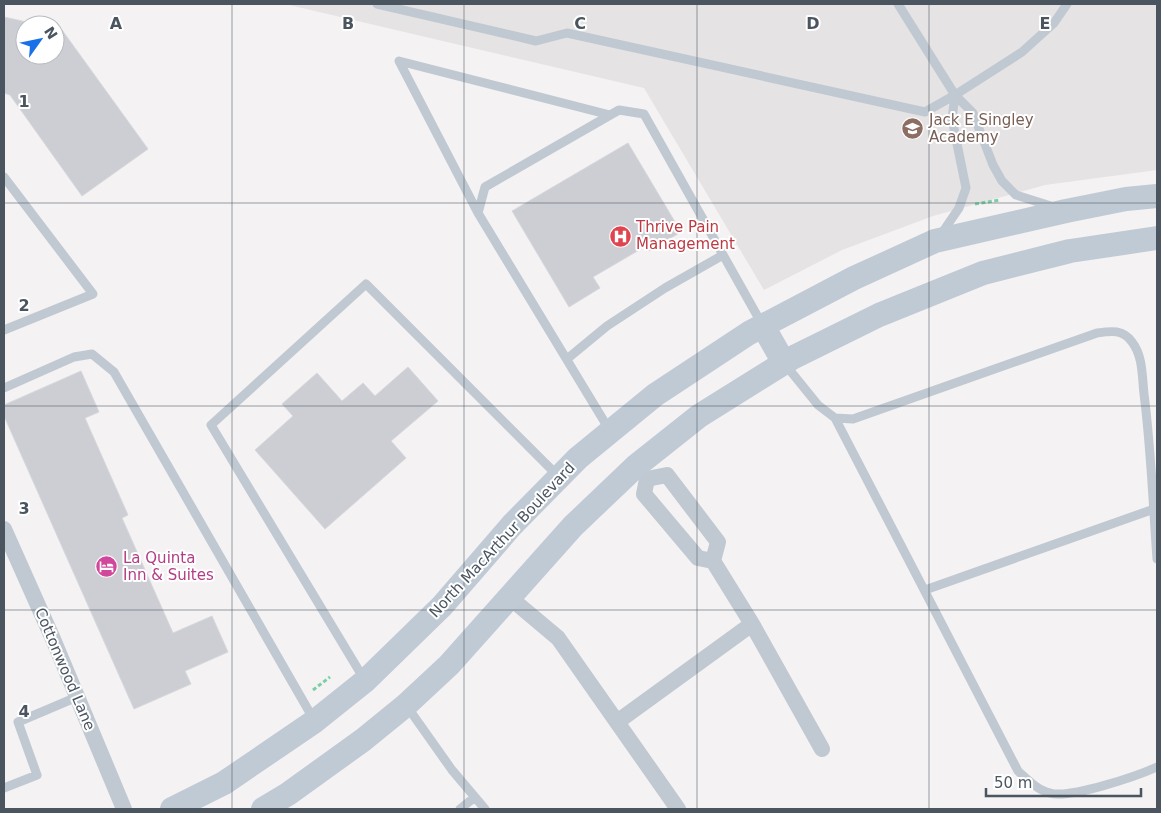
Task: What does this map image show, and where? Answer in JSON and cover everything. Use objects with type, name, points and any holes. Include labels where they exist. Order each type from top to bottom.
[{"type":"main road","name":"North MacArthur Boulevard","points":[[172,809],[224,783],[315,721],[365,681],[442,606],[512,525],[578,458],[655,394],[742,338],[854,278],[936,242],[1066,211],[1126,199],[1157,196]]},
{"type":"main road","points":[[263,809],[288,794],[363,740],[406,705],[449,664],[572,526],[641,472],[699,416],[784,363],[879,315],[983,273],[1070,252],[1157,238]]},
{"type":"main road","points":[[763,326],[784,363]]},
{"type":"street","points":[[713,561],[698,558],[644,494],[641,472],[667,474],[718,542],[713,561],[752,624],[822,749]]},
{"type":"street","name":"Cottonwood Lane","points":[[4,530],[54,639],[124,809]]},
{"type":"street","points":[[509,597],[558,638],[678,809]]},
{"type":"street","points":[[617,722],[752,624]]},
{"type":"lane","points":[[378,4],[536,41],[567,33],[925,112],[1022,52],[1054,23],[1067,4]]},
{"type":"lane","points":[[898,4],[955,95],[973,113],[993,165],[1002,180],[1016,195],[1066,211]]},
{"type":"lane","points":[[610,115],[399,61],[478,212],[611,431]]},
{"type":"lane","points":[[936,242],[959,208],[966,188],[952,119],[955,95]]},
{"type":"lane","points":[[478,212],[485,187],[619,110],[644,114],[763,326]]},
{"type":"lane","points":[[4,177],[93,294],[4,330]]},
{"type":"lane","points":[[567,359],[607,326],[665,288],[723,255]]},
{"type":"lane","points":[[365,681],[211,425],[366,284],[559,478]]},
{"type":"lane","points":[[835,418],[853,418],[1098,332],[1112,330],[1123,333],[1132,342],[1140,357],[1148,421],[1157,559]]},
{"type":"lane","points":[[4,388],[74,357],[92,354],[114,372],[315,721]]},
{"type":"lane","points":[[784,363],[818,405],[835,418],[1018,771],[1035,786],[1050,794],[1072,793],[1137,776],[1157,767]]},
{"type":"lane","points":[[924,590],[1154,508]]},
{"type":"lane","points":[[4,788],[37,775],[18,722],[77,697]]},
{"type":"lane","points":[[406,705],[452,770],[486,809]]},
{"type":"lane","points":[[460,809],[475,797]]},
{"type":"path","points":[[974,205],[1004,199]]},
{"type":"path","points":[[312,690],[330,677]]},
{"type":"shaded area","name":"Jack E Singley Academy","points":[[285,4],[1157,4],[1157,170],[1045,185],[933,216],[842,250],[764,290],[644,88]]},
{"type":"building","points":[[4,17],[15,19],[15,65],[65,65],[65,34],[148,149],[82,196],[10,95],[4,93]]},
{"type":"building","points":[[628,143],[681,232],[649,251],[646,246],[593,277],[600,288],[569,307],[512,211]]},
{"type":"building","points":[[408,367],[438,401],[391,441],[406,458],[325,529],[255,450],[293,416],[282,404],[317,373],[342,401],[363,383],[375,396]]},
{"type":"building","name":"La Quinta Inn & Suites","points":[[81,371],[99,412],[85,418],[128,515],[122,518],[173,633],[212,616],[228,652],[185,671],[191,684],[134,709],[4,416],[4,405]]},
{"type":"place","name":"Jack E Singley Academy","points":[[913,129]]},
{"type":"place","name":"Thrive Pain Management","points":[[620,236]]},
{"type":"place","name":"La Quinta Inn & Suites","points":[[107,567]]}]
